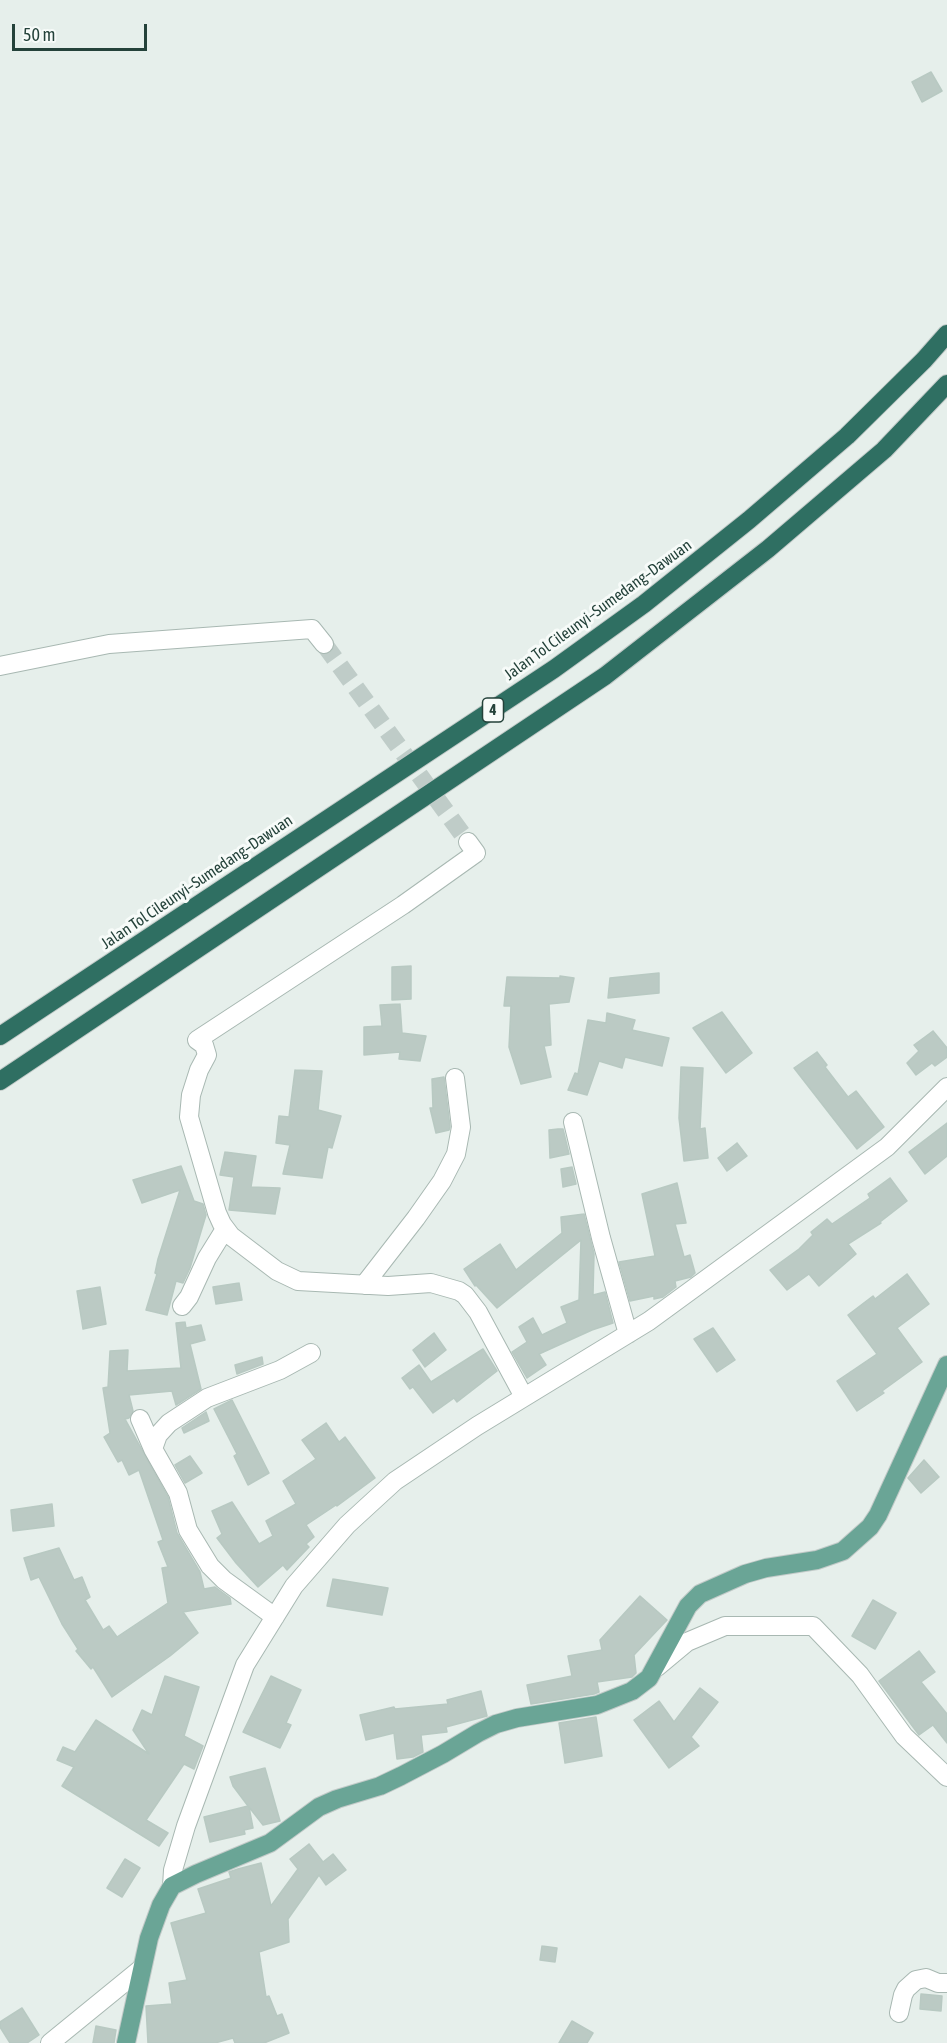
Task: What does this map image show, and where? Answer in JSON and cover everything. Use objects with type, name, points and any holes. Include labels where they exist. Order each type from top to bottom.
[{"type":"highway","name":"Jalan Tol Cileunyi–Sumedang–Dawuan","points":[[0,1036],[554,669],[644,604],[749,520],[847,436],[947,334]]},
{"type":"highway","name":"4","points":[[0,1081],[605,676],[768,549],[884,450],[947,384]]},
{"type":"main road","points":[[126,2043],[149,1938],[161,1905],[172,1886],[270,1843],[319,1807],[380,1786],[443,1754],[477,1733],[517,1718],[597,1705],[632,1691],[649,1678],[657,1667],[683,1612],[700,1594],[745,1574],[766,1568],[817,1560],[843,1551],[870,1527],[878,1515],[947,1365]]},
{"type":"street","points":[[0,666],[110,644],[312,629],[324,644]]},
{"type":"street","points":[[468,842],[476,853],[403,905],[197,1040],[204,1045],[207,1055],[190,1095],[189,1117],[217,1213],[225,1229],[257,1257],[298,1281],[388,1286],[431,1283],[459,1291],[478,1312],[524,1397]]},
{"type":"street","points":[[364,1285],[442,1181],[456,1154],[461,1127],[455,1078]]},
{"type":"street","points":[[172,1886],[173,1870],[186,1826],[245,1665],[294,1586],[347,1525],[395,1481],[477,1426],[648,1321],[887,1147],[947,1087]]},
{"type":"street","points":[[573,1122],[601,1238],[628,1334]]},
{"type":"street","points":[[182,1306],[225,1229]]},
{"type":"street","points":[[153,1449],[158,1435],[169,1424],[207,1398],[280,1370],[311,1353]]},
{"type":"street","points":[[140,1419],[153,1449],[178,1493],[188,1530],[210,1566],[224,1580],[275,1617]]},
{"type":"street","points":[[657,1667],[687,1642],[725,1626],[813,1626],[860,1675],[904,1736],[947,1777]]},
{"type":"street","points":[[50,2043],[142,1968]]},
{"type":"street","points":[[899,2013],[906,1989],[916,1980],[926,1978],[938,1983],[947,1983]]},
{"type":"building","points":[[931,72],[942,91],[922,102],[912,82]]},
{"type":"building","points":[[411,966],[411,999],[392,1000],[392,967]]},
{"type":"building","points":[[659,973],[659,993],[608,998],[610,978]]},
{"type":"building","points":[[560,976],[574,978],[569,1002],[549,1004],[551,1045],[544,1046],[551,1077],[521,1084],[509,1047],[511,1006],[504,1006],[507,977],[560,978]]},
{"type":"building","points":[[400,1004],[402,1033],[426,1036],[420,1061],[399,1059],[400,1052],[364,1055],[364,1027],[382,1026],[380,1005]]},
{"type":"building","points":[[722,1012],[752,1053],[726,1073],[693,1028]]},
{"type":"building","points":[[607,1013],[635,1020],[632,1030],[669,1038],[662,1066],[625,1057],[622,1068],[599,1061],[587,1095],[568,1090],[575,1073],[578,1074],[588,1020],[606,1023]]},
{"type":"building","points":[[933,1031],[947,1048],[947,1057],[935,1066],[932,1063],[916,1075],[907,1063],[919,1051],[914,1045]]},
{"type":"building","points":[[817,1052],[827,1065],[825,1067],[848,1097],[856,1091],[884,1127],[857,1149],[794,1068]]},
{"type":"building","points":[[681,1067],[703,1068],[700,1129],[705,1128],[708,1158],[684,1161],[679,1118]]},
{"type":"building","points":[[295,1070],[322,1071],[318,1110],[341,1116],[332,1148],[328,1147],[322,1178],[283,1174],[290,1145],[276,1143],[279,1116],[289,1117]]},
{"type":"building","points":[[444,1077],[450,1127],[449,1130],[436,1133],[430,1108],[433,1108],[432,1079]]},
{"type":"building","points":[[947,1123],[947,1156],[925,1174],[909,1152]]},
{"type":"building","points":[[563,1129],[569,1154],[550,1158],[549,1130]]},
{"type":"building","points":[[737,1143],[747,1156],[727,1171],[718,1158]]},
{"type":"building","points":[[225,1152],[256,1156],[251,1187],[280,1188],[275,1214],[229,1210],[234,1177],[220,1175]]},
{"type":"building","points":[[181,1166],[194,1201],[203,1204],[206,1215],[190,1268],[183,1283],[176,1281],[167,1315],[146,1310],[157,1274],[155,1273],[158,1259],[180,1190],[142,1203],[133,1180]]},
{"type":"building","points":[[572,1167],[576,1184],[563,1187],[561,1169]]},
{"type":"building","points":[[890,1178],[907,1201],[881,1223],[848,1244],[856,1254],[819,1286],[809,1274],[787,1290],[770,1270],[799,1249],[813,1235],[811,1232],[827,1219],[832,1224],[870,1198],[868,1194]]},
{"type":"building","points":[[677,1183],[686,1223],[675,1224],[684,1257],[690,1255],[695,1273],[691,1277],[675,1281],[676,1287],[663,1297],[654,1299],[654,1296],[630,1301],[619,1262],[655,1256],[642,1194]]},
{"type":"building","points":[[584,1214],[594,1254],[593,1295],[605,1292],[613,1323],[539,1354],[546,1365],[527,1378],[512,1352],[527,1342],[519,1327],[533,1318],[542,1335],[567,1323],[561,1307],[579,1300],[581,1240],[497,1308],[475,1286],[464,1269],[500,1244],[516,1270],[562,1233],[561,1217]]},
{"type":"building","points":[[907,1274],[929,1304],[897,1328],[922,1362],[882,1391],[884,1393],[857,1411],[837,1381],[877,1354],[848,1315],[873,1296],[875,1299]]},
{"type":"building","points":[[239,1283],[242,1300],[216,1304],[213,1287]]},
{"type":"building","points":[[100,1287],[106,1324],[83,1329],[77,1291]]},
{"type":"building","points":[[185,1322],[186,1328],[201,1325],[205,1340],[190,1344],[201,1389],[176,1405],[172,1391],[129,1395],[133,1411],[129,1418],[125,1419],[168,1497],[177,1533],[200,1572],[204,1589],[215,1587],[230,1598],[231,1604],[183,1612],[198,1633],[112,1697],[93,1667],[91,1669],[76,1651],[78,1649],[62,1624],[39,1577],[31,1580],[24,1558],[59,1548],[74,1580],[82,1577],[90,1597],[85,1600],[103,1630],[109,1626],[117,1637],[168,1603],[162,1568],[168,1567],[158,1542],[163,1540],[139,1470],[129,1475],[122,1460],[118,1462],[104,1437],[110,1433],[103,1388],[108,1387],[110,1351],[128,1350],[127,1371],[181,1368],[176,1323]]},
{"type":"building","points":[[713,1328],[735,1360],[717,1372],[694,1339]]},
{"type":"building","points":[[434,1333],[446,1350],[425,1367],[413,1350]]},
{"type":"building","points":[[483,1349],[497,1371],[457,1402],[454,1398],[433,1413],[413,1387],[410,1389],[402,1378],[419,1365],[431,1382]]},
{"type":"building","points":[[262,1357],[263,1364],[237,1374],[235,1365]]},
{"type":"building","points":[[232,1400],[269,1473],[248,1485],[234,1456],[237,1454],[214,1409]]},
{"type":"building","points":[[206,1412],[209,1421],[184,1433],[182,1428]]},
{"type":"building","points":[[326,1423],[339,1442],[345,1437],[375,1478],[306,1525],[314,1537],[306,1544],[309,1547],[287,1570],[283,1565],[258,1587],[217,1538],[222,1534],[212,1511],[232,1502],[259,1544],[273,1536],[266,1521],[296,1504],[283,1481],[316,1459],[302,1440]]},
{"type":"building","points":[[190,1456],[202,1473],[185,1483],[175,1465]]},
{"type":"building","points":[[924,1460],[939,1477],[921,1493],[908,1478]]},
{"type":"building","points":[[52,1504],[54,1526],[13,1531],[11,1510]]},
{"type":"building","points":[[333,1579],[388,1588],[382,1615],[327,1606]]},
{"type":"building","points":[[640,1596],[667,1620],[634,1655],[636,1673],[632,1677],[597,1682],[599,1692],[594,1694],[531,1704],[527,1685],[572,1676],[568,1656],[602,1650],[600,1640]]},
{"type":"building","points":[[873,1600],[896,1613],[875,1649],[852,1636]]},
{"type":"building","points":[[919,1651],[935,1672],[921,1682],[947,1714],[947,1743],[933,1725],[919,1735],[879,1681]]},
{"type":"building","points":[[165,1676],[199,1687],[184,1736],[203,1746],[194,1769],[184,1764],[146,1820],[168,1833],[159,1846],[62,1786],[74,1767],[57,1760],[63,1747],[75,1752],[96,1720],[149,1754],[133,1730],[142,1710],[152,1715]]},
{"type":"building","points":[[271,1676],[301,1690],[286,1723],[291,1725],[280,1748],[243,1732]]},
{"type":"building","points":[[700,1688],[718,1702],[691,1737],[699,1746],[669,1768],[634,1720],[659,1701],[674,1722]]},
{"type":"building","points":[[481,1691],[487,1716],[446,1727],[447,1732],[421,1735],[423,1752],[413,1757],[397,1759],[394,1733],[366,1740],[360,1715],[394,1707],[395,1709],[448,1704],[447,1700]]},
{"type":"building","points":[[596,1717],[602,1756],[565,1763],[559,1723]]},
{"type":"building","points":[[265,1768],[280,1821],[263,1825],[249,1807],[253,1828],[244,1830],[245,1834],[210,1842],[204,1817],[248,1806],[233,1786],[230,1777]]},
{"type":"building","points":[[309,1844],[323,1862],[333,1854],[346,1870],[326,1885],[319,1875],[288,1919],[289,1942],[259,1952],[266,1997],[269,1996],[277,2016],[282,2014],[289,2033],[264,2043],[235,2043],[233,2038],[215,2043],[148,2043],[146,2006],[172,2004],[169,1983],[187,1980],[171,1923],[206,1913],[198,1889],[231,1878],[229,1872],[261,1863],[271,1906],[298,1869],[290,1859]]},
{"type":"building","points":[[125,1859],[140,1868],[122,1897],[107,1888]]},
{"type":"building","points":[[542,1946],[557,1948],[555,1962],[540,1960]]},
{"type":"building","points":[[921,1994],[942,1996],[941,2011],[920,2009]]},
{"type":"building","points":[[22,2008],[39,2035],[27,2043],[10,2043],[0,2027],[0,2022]]},
{"type":"building","points":[[572,2021],[593,2033],[587,2043],[559,2043]]},
{"type":"building","points":[[96,2026],[116,2030],[114,2043],[93,2043]]},
{"type":"tunnel","points":[[324,644],[468,842]]}]
